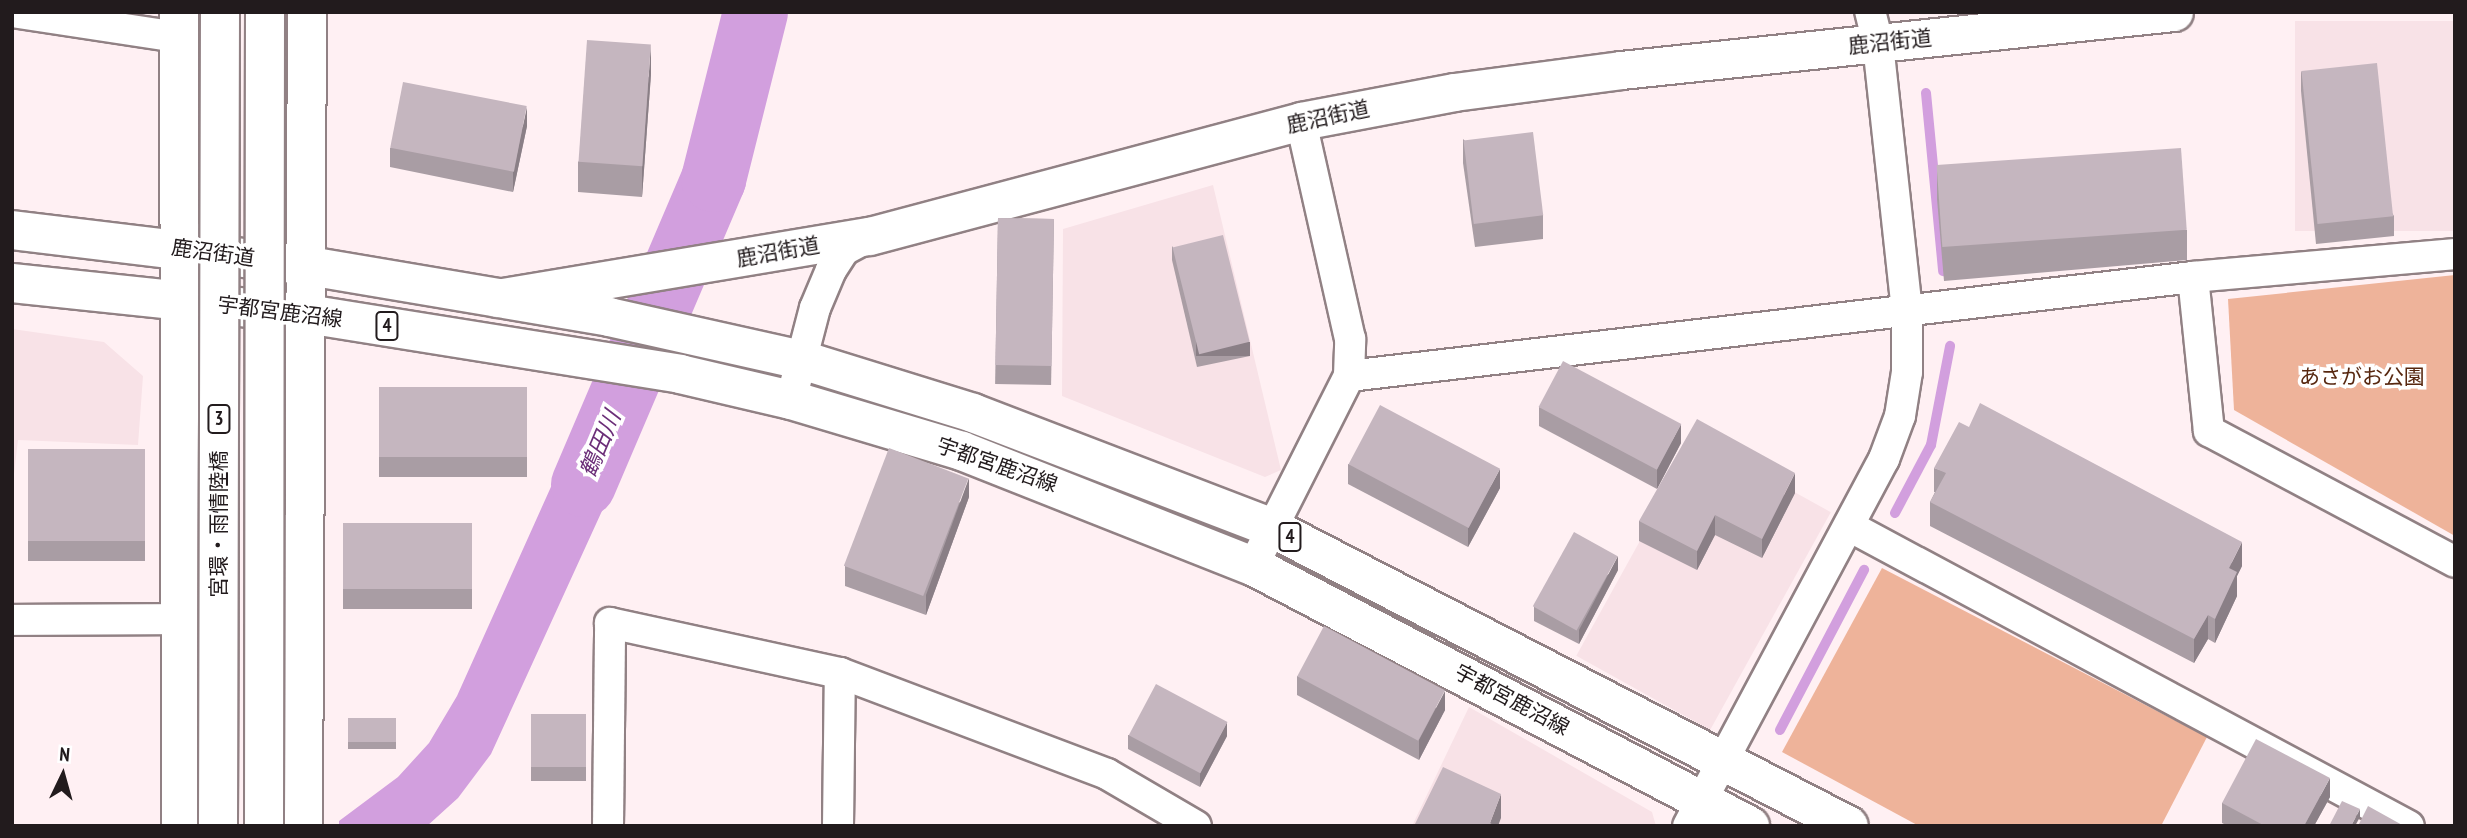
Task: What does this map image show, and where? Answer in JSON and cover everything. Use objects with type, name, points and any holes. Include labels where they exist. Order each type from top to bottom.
[{"type":"main road","name":"宮環・雨情陸橋","points":[[218,826],[220,12]]},
{"type":"main road","points":[[264,826],[265,12]]},
{"type":"main road","points":[[303,822],[309,266],[307,12]]},
{"type":"main road","name":"3","points":[[179,25],[181,826]]},
{"type":"main road","name":"鹿沼街道","points":[[12,230],[179,248],[309,266],[609,317]]},
{"type":"main road","name":"4","points":[[12,283],[180,299]]},
{"type":"main road","name":"宇都宮鹿沼線","points":[[180,299],[307,314],[680,374],[791,400],[962,451],[1253,566],[1695,813],[1750,826]]},
{"type":"main road","name":"宇都宮鹿沼線","points":[[609,317],[802,360],[973,413],[1272,528],[1849,826]]},
{"type":"street","points":[[12,12],[179,25]]},
{"type":"street","name":"鹿沼街道","points":[[496,298],[869,236],[1301,121],[1468,90],[1874,28],[2174,12]]},
{"type":"street","points":[[1695,813],[1884,459],[1900,416],[1907,372],[1907,311],[1874,28]]},
{"type":"street","points":[[1253,566],[1349,376],[1350,339],[1301,121]]},
{"type":"street","points":[[791,400],[831,270],[844,250],[869,236]]},
{"type":"street","points":[[1349,376],[2193,277],[2455,254]]},
{"type":"street","points":[[2193,277],[2209,431],[2455,562]]},
{"type":"street","points":[[1849,526],[2409,826]]},
{"type":"street","points":[[12,620],[181,620]]},
{"type":"street","points":[[608,826],[610,623],[840,673],[1107,774],[1196,826]]},
{"type":"street","points":[[838,826],[840,673]]},
{"type":"shaded area","points":[[2295,21],[2455,21],[2455,231],[2295,231]]},
{"type":"shaded area","points":[[1213,185],[1281,470],[1265,477],[1062,396],[1063,229]]},
{"type":"shaded area","points":[[12,329],[104,342],[143,376],[138,445],[18,440],[12,491]]},
{"type":"shaded area","points":[[1697,438],[1831,512],[1710,730],[1576,656]]},
{"type":"shaded area","points":[[1469,707],[1652,812],[1656,826],[1412,826]]},
{"type":"green space","name":"あさがお公園","points":[[2455,275],[2455,536],[2234,410],[2228,299]]},
{"type":"green space","points":[[1882,568],[2207,737],[2161,826],[1919,826],[1782,752]]},
{"type":"water","points":[[753,12],[768,12],[765,51],[745,137],[712,234],[675,238],[732,129]]},
{"type":"water","points":[[590,400],[649,408],[491,754],[458,798],[427,826],[339,826],[339,821],[398,777],[429,743],[457,696]]},
{"type":"building","points":[[587,40],[651,44],[642,166],[578,162]]},
{"type":"building","points":[[2377,63],[2393,216],[2318,224],[2301,71]]},
{"type":"building","points":[[403,82],[527,106],[514,172],[390,148]]},
{"type":"building","points":[[1533,132],[1543,215],[1474,224],[1464,141]]},
{"type":"building","points":[[2181,148],[2187,230],[1942,247],[1937,165]]},
{"type":"building","points":[[998,218],[1054,219],[1051,366],[995,365]]},
{"type":"building","points":[[1223,235],[1250,342],[1199,354],[1173,248]]},
{"type":"building","points":[[1563,361],[1681,424],[1657,470],[1539,407]]},
{"type":"building","points":[[379,387],[527,387],[527,457],[379,457]]},
{"type":"building","points":[[1980,403],[2242,542],[2229,568],[2237,572],[2215,619],[2208,615],[2194,639],[1930,502],[1946,473],[1934,468],[1959,422],[1969,427]]},
{"type":"building","points":[[1380,405],[1500,469],[1469,528],[1349,464]]},
{"type":"building","points":[[1697,419],[1795,473],[1762,539],[1715,515],[1697,551],[1639,521]]},
{"type":"building","points":[[889,448],[968,478],[923,596],[844,566]]},
{"type":"building","points":[[28,449],[145,449],[145,541],[28,541]]},
{"type":"building","points":[[343,523],[472,523],[472,589],[343,589]]},
{"type":"building","points":[[1574,532],[1618,556],[1577,631],[1533,606]]},
{"type":"building","points":[[1324,626],[1445,690],[1418,741],[1297,676]]},
{"type":"building","points":[[1156,684],[1228,722],[1200,773],[1129,735]]},
{"type":"building","points":[[531,714],[586,714],[586,767],[531,767]]},
{"type":"building","points":[[348,718],[396,718],[396,742],[348,742]]},
{"type":"building","points":[[2256,739],[2330,778],[2304,826],[2265,826],[2222,803]]},
{"type":"building","points":[[1443,767],[1501,794],[1490,823],[1495,826],[1414,826]]},
{"type":"building","points":[[2342,801],[2360,809],[2351,826],[2329,826]]},
{"type":"building","points":[[2368,806],[2404,826],[2358,826]]},
{"type":"waterway","name":"鶴田川","points":[[583,484],[713,179],[755,12]]},
{"type":"waterway","points":[[1926,93],[1943,271]]},
{"type":"waterway","points":[[1895,513],[1931,445],[1950,346]]},
{"type":"waterway","points":[[1780,730],[1864,570]]}]
